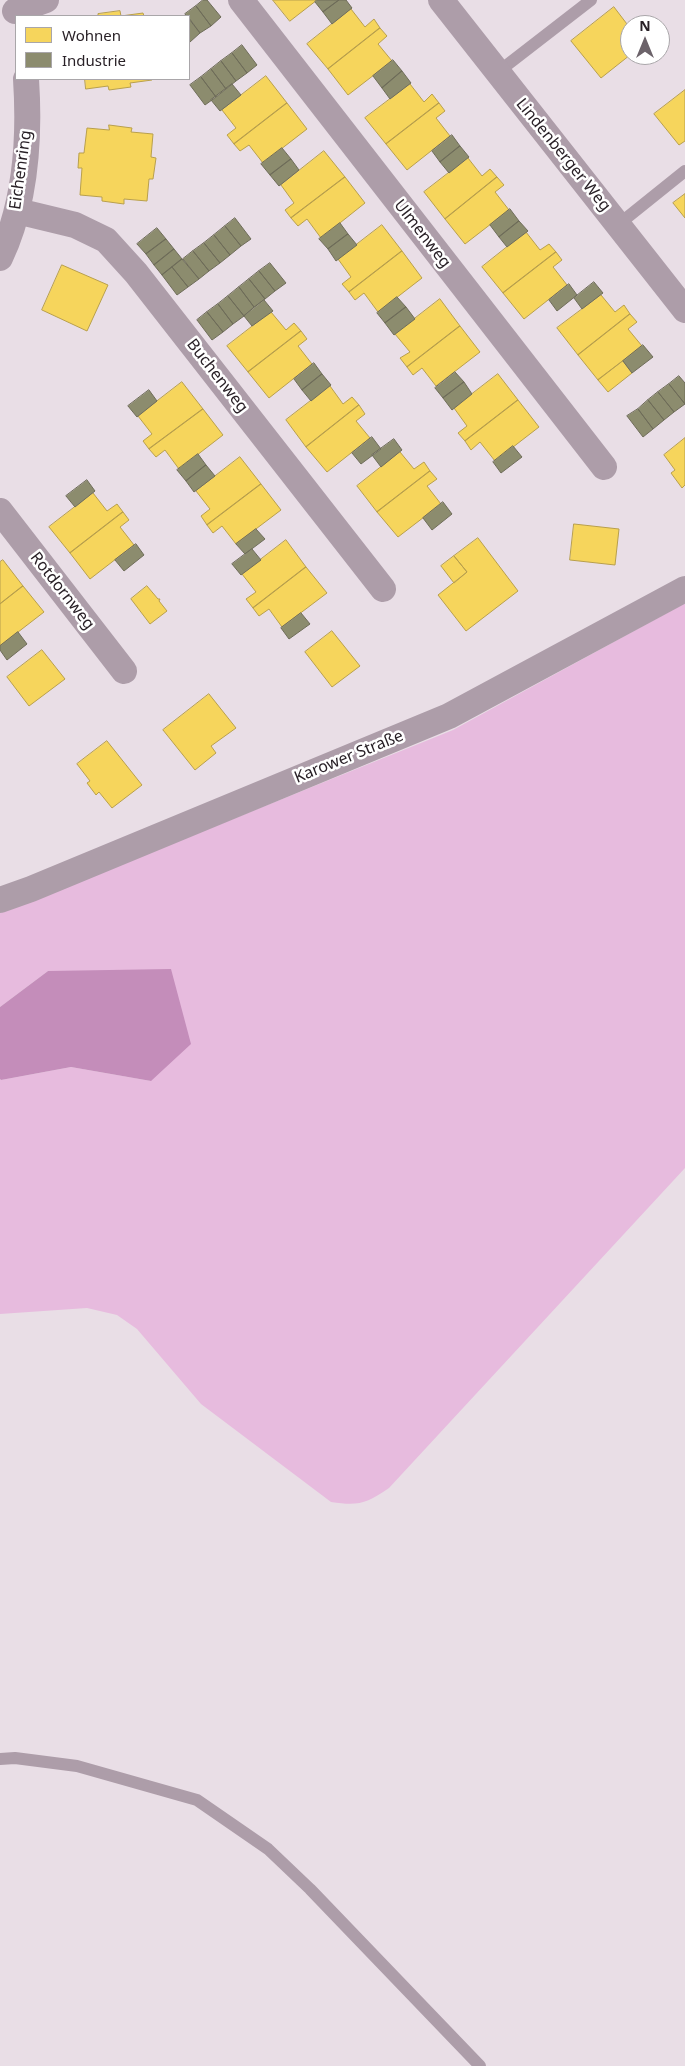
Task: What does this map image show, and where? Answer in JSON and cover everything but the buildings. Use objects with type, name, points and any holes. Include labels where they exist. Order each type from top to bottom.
[{"type":"street","points":[[14,9],[46,0]]},
{"type":"street","name":"Ulmenweg","points":[[241,0],[604,467]]},
{"type":"street","name":"Lindenberger Weg","points":[[440,0],[619,224],[685,310]]},
{"type":"street","name":"Eichenring","points":[[0,258],[17,212],[27,156],[28,108],[26,80]]},
{"type":"street","name":"Buchenweg","points":[[17,212],[75,225],[106,240],[136,272],[383,589]]},
{"type":"street","name":"Rotdornweg","points":[[0,511],[124,671]]},
{"type":"street","name":"Karower Straße","points":[[0,900],[31,889],[449,716],[685,589]]},
{"type":"lane","points":[[498,72],[591,0]]},
{"type":"lane","points":[[619,224],[685,171]]},
{"type":"lane","points":[[0,1759],[15,1758],[78,1766],[198,1800],[268,1849],[310,1889],[480,2066]]},
{"type":"shaded area","points":[[685,603],[685,1168],[389,1488],[368,1501],[355,1504],[331,1502],[201,1404],[137,1329],[117,1315],[87,1308],[0,1314],[0,1079],[71,1067],[151,1081],[48,971],[0,1007],[0,913],[453,730]]},
{"type":"shaded area","points":[[171,969],[191,1044],[151,1081],[71,1067],[0,1079],[0,1007],[48,971]]}]
